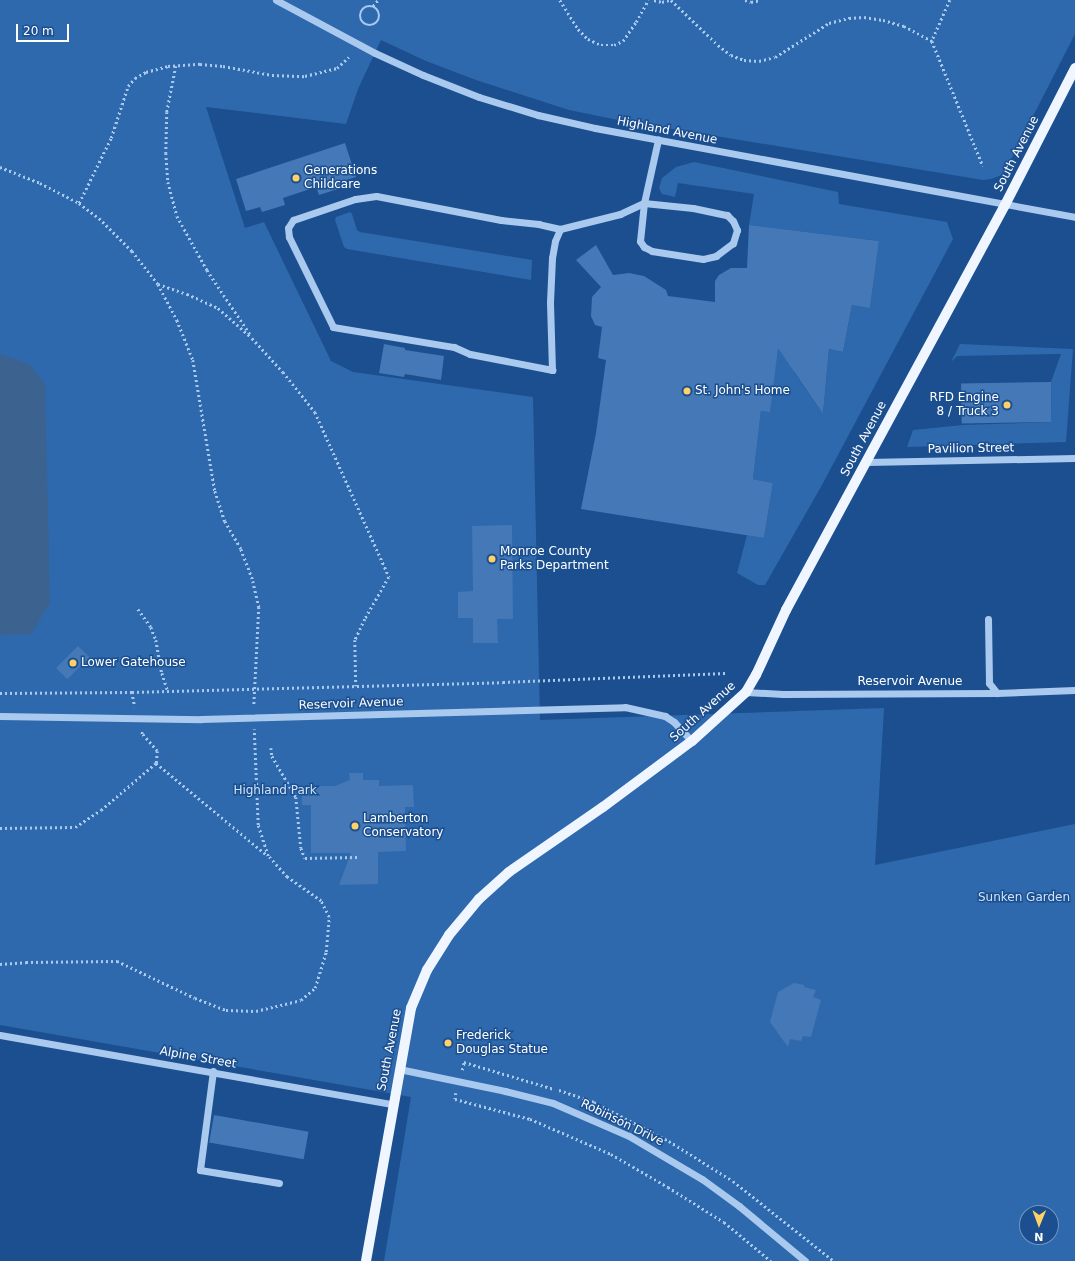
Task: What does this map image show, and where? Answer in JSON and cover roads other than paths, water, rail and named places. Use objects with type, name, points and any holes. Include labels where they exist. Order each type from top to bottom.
[{"type":"main road","name":"South Avenue","points":[[366,1261],[392,1104],[411,1008],[427,970],[449,935],[479,899],[509,872],[603,807],[692,741],[746,692],[756,675],[786,610],[1005,205],[1075,68]]},
{"type":"street","name":"Highland Avenue","points":[[276,0],[375,53],[479,97],[545,117],[658,140],[1075,218]]},
{"type":"street","points":[[560,229],[555,241],[552,258],[550,302],[552,370],[470,354],[454,347],[333,327],[289,237],[288,228],[293,220],[355,198],[376,196],[560,229],[620,214],[644,203],[693,208],[727,215],[733,220],[737,230],[733,243],[716,256],[703,259],[652,251],[644,247],[640,240],[644,203],[658,140]]},
{"type":"street","name":"Pavilion Street","points":[[867,462],[1075,458]]},
{"type":"street","points":[[988,619],[989,683],[997,693]]},
{"type":"street","name":"Reservoir Avenue","points":[[746,692],[783,694],[997,693],[1075,690]]},
{"type":"street","name":"Reservoir Avenue","points":[[0,716],[201,719],[625,707],[666,716],[674,722],[692,741]]},
{"type":"street","name":"Alpine Street","points":[[0,1035],[213,1071],[392,1104]]},
{"type":"street","name":"Robinson Drive","points":[[399,1069],[505,1091],[553,1103],[629,1136],[702,1180],[739,1206],[805,1261]]},
{"type":"street","points":[[213,1071],[200,1170],[279,1183]]},
{"type":"place","name":"Generations Childcare","points":[[296,178]]},
{"type":"place","name":"St. John's Home","points":[[687,391]]},
{"type":"place","name":"RFD Engine 8 / Truck 3","points":[[1007,405]]},
{"type":"place","name":"Monroe County Parks Department","points":[[492,559]]},
{"type":"place","name":"Lower Gatehouse","points":[[73,663]]},
{"type":"place","name":"Lamberton Conservatory","points":[[355,826]]},
{"type":"place","name":"Frederick Douglas Statue","points":[[448,1043]]},
{"type":"park label","name":"Highland Park","points":[[275,791]]},
{"type":"park label","name":"Sunken Garden","points":[[1024,898]]}]
